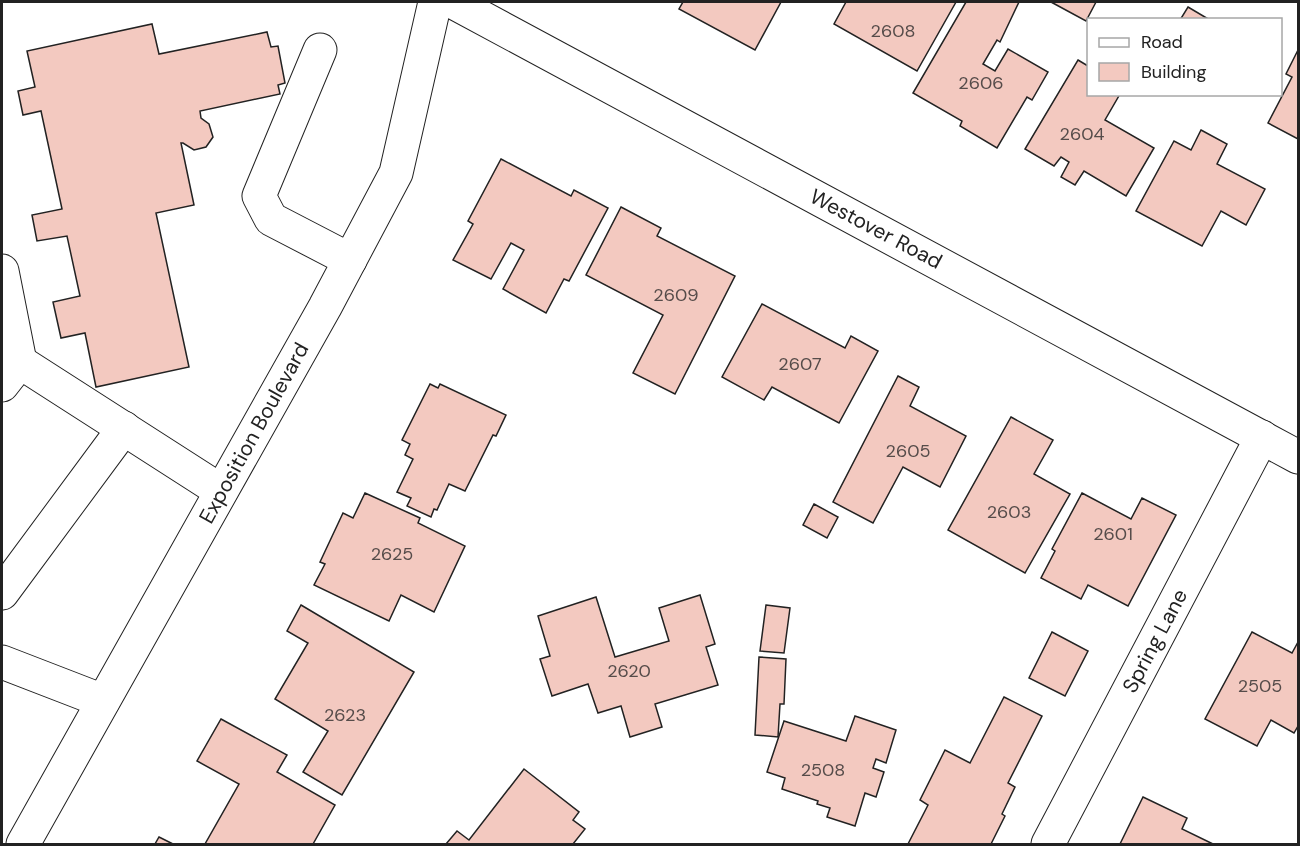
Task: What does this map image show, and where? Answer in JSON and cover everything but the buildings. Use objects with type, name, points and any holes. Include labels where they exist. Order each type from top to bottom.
[{"type":"street","name":"Exposition Boulevard","points":[[23,844],[350,260],[396,173],[435,2]]},
{"type":"street","name":"Westover Road","points":[[453,2],[1299,457]]},
{"type":"street","points":[[320,50],[259,196],[271,219],[350,260]]},
{"type":"street","points":[[2,270],[11,374],[124,429],[221,491]]},
{"type":"street","points":[[2,593],[124,429]]},
{"type":"street","name":"Spring Lane","points":[[1047,844],[1262,437]]},
{"type":"street","points":[[2,662],[103,701]]}]
